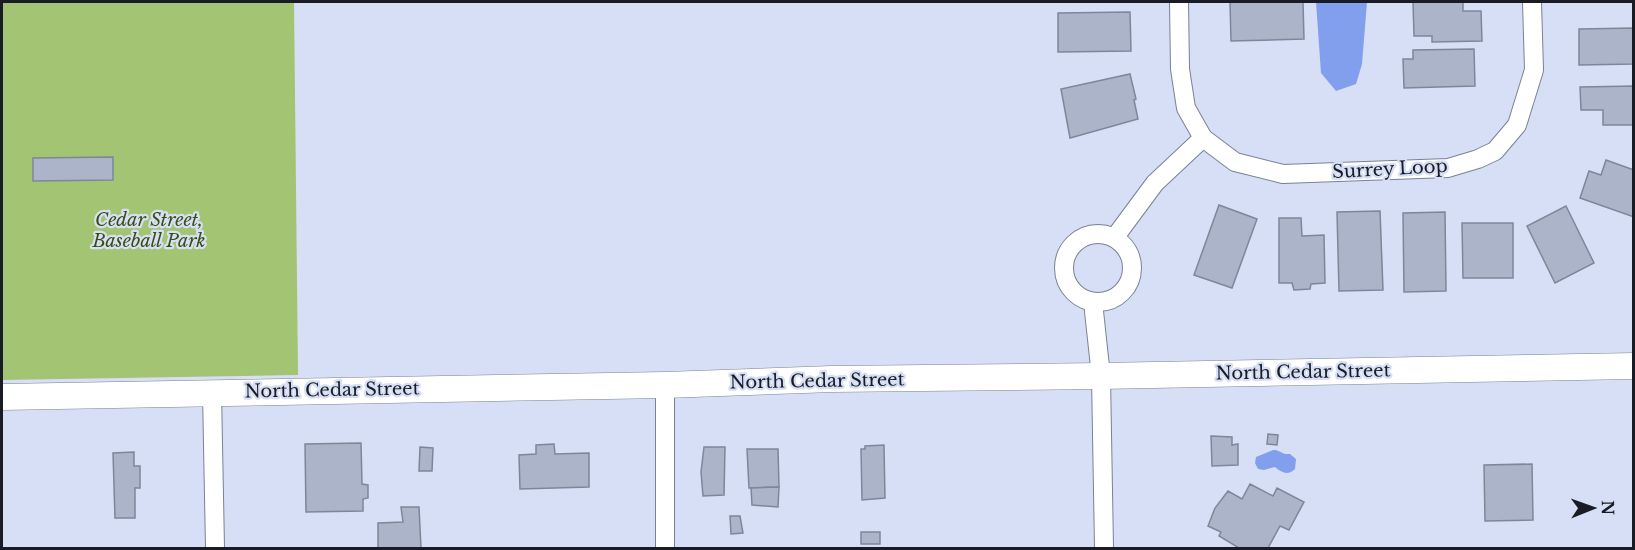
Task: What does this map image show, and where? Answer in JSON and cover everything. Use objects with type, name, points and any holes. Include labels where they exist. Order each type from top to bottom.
[{"type":"street","name":"Surrey Loop","points":[[1179,2],[1180,69],[1186,108],[1203,138],[1235,162],[1282,174],[1448,168],[1495,151],[1517,125],[1534,69],[1532,2]]},
{"type":"street","points":[[1115,237],[1155,183],[1203,138]]},
{"type":"street","points":[[1103,233],[1115,237],[1128,251],[1133,265],[1132,278],[1128,285],[1121,295],[1110,301],[1094,303],[1080,298],[1071,290],[1065,278],[1065,256],[1071,246],[1081,238],[1103,233]]},
{"type":"street","points":[[1094,303],[1101,376],[1104,549]]},
{"type":"street","name":"North Cedar Street","points":[[2,397],[1634,366]]},
{"type":"street","points":[[665,385],[666,549]]},
{"type":"street","points":[[212,392],[215,549]]},
{"type":"green space","name":"Cedar Street, Baseball Park","points":[[2,2],[294,2],[298,375],[2,380]]},
{"type":"water","points":[[1316,2],[1367,2],[1362,64],[1356,84],[1336,91],[1321,73]]},
{"type":"water","points":[[1273,450],[1290,454],[1296,459],[1295,469],[1287,473],[1275,467],[1258,469],[1255,463],[1256,457]]},
{"type":"building","points":[[1230,2],[1303,2],[1304,39],[1231,41]]},
{"type":"building","points":[[1413,2],[1463,2],[1463,11],[1481,11],[1482,41],[1432,42],[1432,36],[1414,36]]},
{"type":"building","points":[[1130,12],[1131,51],[1058,52],[1058,13]]},
{"type":"building","points":[[1634,28],[1634,64],[1579,65],[1579,29]]},
{"type":"building","points":[[1474,49],[1475,86],[1404,88],[1403,59],[1413,59],[1413,50]]},
{"type":"building","points":[[1130,74],[1138,119],[1070,138],[1061,89]]},
{"type":"building","points":[[1634,86],[1634,125],[1603,125],[1603,110],[1581,110],[1580,87]]},
{"type":"building","points":[[113,157],[113,180],[33,181],[33,158]]},
{"type":"building","points":[[1606,160],[1634,170],[1634,217],[1580,198],[1589,171],[1601,175]]},
{"type":"building","points":[[1219,205],[1257,219],[1232,288],[1194,275]]},
{"type":"building","points":[[1566,206],[1594,263],[1555,283],[1527,226]]},
{"type":"building","points":[[1380,211],[1383,290],[1339,291],[1337,212]]},
{"type":"building","points":[[1445,212],[1446,291],[1404,292],[1403,213]]},
{"type":"building","points":[[1279,218],[1301,218],[1302,236],[1324,235],[1325,283],[1311,284],[1310,289],[1294,290],[1292,283],[1279,283]]},
{"type":"building","points":[[1462,223],[1513,223],[1513,278],[1463,278]]},
{"type":"building","points":[[1268,434],[1278,435],[1277,445],[1267,444]]},
{"type":"building","points":[[1211,436],[1232,437],[1232,445],[1238,444],[1238,465],[1212,466]]},
{"type":"building","points":[[361,443],[362,484],[368,485],[368,498],[363,499],[363,511],[306,512],[305,444]]},
{"type":"building","points":[[554,444],[555,454],[589,453],[589,487],[520,489],[519,455],[536,454],[536,445]]},
{"type":"building","points":[[884,445],[885,498],[862,500],[861,449],[865,449],[865,446]]},
{"type":"building","points":[[420,447],[433,448],[432,471],[419,471]]},
{"type":"building","points":[[704,447],[725,447],[724,495],[703,496],[701,472]]},
{"type":"building","points":[[747,449],[778,449],[779,487],[749,488]]},
{"type":"building","points":[[134,452],[134,466],[140,466],[140,488],[135,488],[135,518],[115,518],[113,453]]},
{"type":"building","points":[[1532,464],[1533,520],[1485,521],[1484,465]]},
{"type":"building","points":[[1250,484],[1273,496],[1277,488],[1304,502],[1289,530],[1280,526],[1268,548],[1239,548],[1219,536],[1221,532],[1208,526],[1215,508],[1228,491],[1242,499]]},
{"type":"building","points":[[779,487],[778,507],[752,505],[751,488]]},
{"type":"building","points":[[401,507],[419,507],[421,548],[378,548],[378,523],[403,522]]},
{"type":"building","points":[[730,516],[740,516],[743,533],[731,534]]},
{"type":"building","points":[[861,532],[880,532],[880,544],[861,544]]}]
